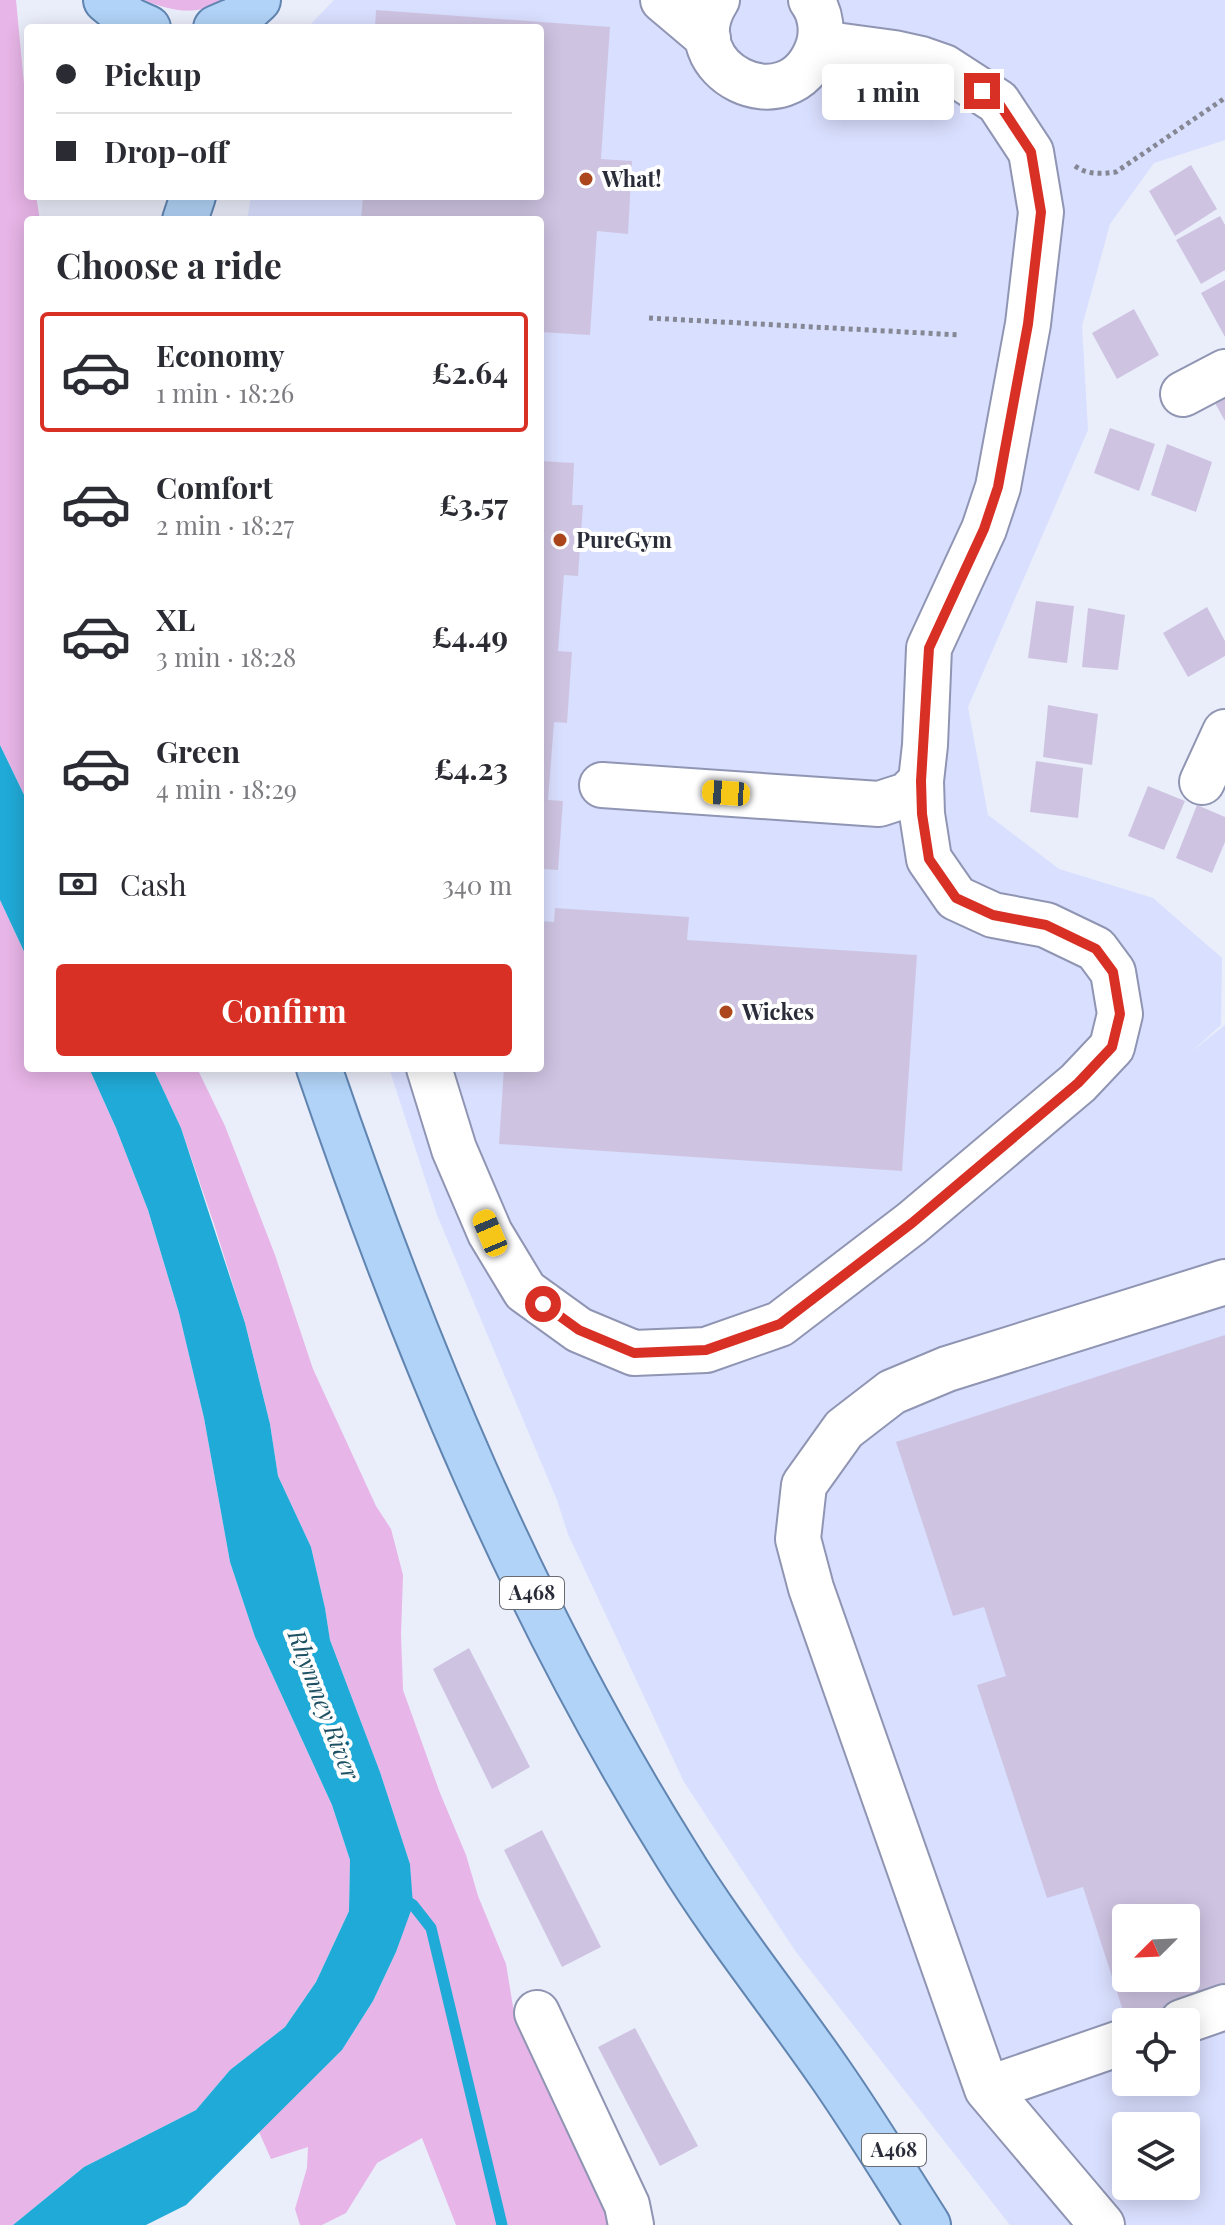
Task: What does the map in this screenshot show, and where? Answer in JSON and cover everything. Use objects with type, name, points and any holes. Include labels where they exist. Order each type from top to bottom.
[{"type":"main road","points":[[225,24],[237,19],[258,0]]},
{"type":"main road","points":[[251,24],[258,0]]},
{"type":"main road","name":"A468","points":[[320,1072],[414,1331],[484,1496],[544,1618],[612,1746],[675,1853],[732,1938],[831,2074],[928,2225]]},
{"type":"main road","name":"A468","points":[[831,2074],[957,2225]]},
{"type":"street","points":[[663,0],[712,19],[713,55],[723,70],[753,87],[787,83],[802,73],[813,59],[820,43],[821,24],[811,0]]},
{"type":"street","points":[[430,1072],[454,1149],[490,1233],[525,1291],[579,1330],[634,1353],[706,1350],[780,1324],[924,1213],[1078,1083],[1112,1047],[1120,1014],[1113,972],[1096,949],[1046,925],[993,915],[956,898],[929,859],[922,814],[929,648],[984,529],[998,487],[1028,324],[1041,212],[1031,152],[998,102],[944,67],[894,53],[820,43]]},
{"type":"street","points":[[1183,394],[1225,372]]},
{"type":"street","points":[[1202,782],[1225,732]]},
{"type":"street","points":[[602,785],[879,804],[907,795],[921,781]]},
{"type":"street","points":[[1102,2225],[987,2089],[811,1588],[798,1539],[804,1485],[844,1429],[892,1392],[947,1369],[1225,1282]]},
{"type":"street","points":[[1200,2016],[1225,2007]]},
{"type":"street","points":[[537,2013],[627,2205],[631,2225]]},
{"type":"street","points":[[987,2089],[1112,2046]]},
{"type":"path","points":[[649,318],[960,335]]},
{"type":"shaded area","points":[[0,0],[16,0],[24,84],[24,200],[37,200],[39,216],[24,216],[24,795],[0,745]]},
{"type":"shaded area","points":[[144,0],[223,0],[204,9],[184,10]]},
{"type":"shaded area","points":[[334,0],[1225,0],[1225,140],[1154,163],[1110,224],[1082,326],[1088,430],[968,707],[988,815],[1059,869],[1153,898],[1222,958],[1221,1025],[1190,1053],[1225,1025],[1225,2225],[1010,2225],[796,1952],[684,1782],[568,1534],[557,1500],[437,1215],[390,1072],[544,1072],[544,216],[248,216],[250,200],[544,200],[544,24],[311,24]]},
{"type":"shaded area","points":[[0,900],[24,951],[24,1072],[91,1072],[116,1128],[148,1210],[179,1313],[204,1418],[230,1562],[255,1637],[332,1805],[350,1860],[349,1911],[316,1982],[285,2027],[230,2070],[196,2110],[84,2167],[13,2225],[0,2225]]},
{"type":"shaded area","points":[[155,1072],[199,1072],[225,1126],[275,1255],[313,1369],[376,1506],[391,1529],[403,1575],[403,1690],[506,1964],[514,2013],[557,2098],[630,2225],[456,2225],[422,2138],[377,2163],[346,2213],[322,2225],[300,2225],[295,2209],[307,2168],[308,2147],[271,2159],[259,2132],[342,2050],[373,2001],[396,1952],[412,1905],[410,1864],[380,1772],[330,1640],[311,1547],[278,1476],[270,1424],[245,1323],[181,1128]]},
{"type":"water","points":[[0,745],[24,795],[24,951],[0,900]]},
{"type":"water","name":"Rhymney River","points":[[91,1072],[155,1072],[181,1128],[245,1323],[270,1424],[278,1476],[311,1547],[330,1640],[380,1772],[410,1864],[413,1905],[373,2001],[342,2050],[186,2205],[146,2225],[13,2225],[84,2167],[196,2110],[230,2070],[285,2027],[316,1982],[349,1911],[350,1860],[332,1805],[255,1637],[230,1562],[204,1418],[179,1313],[148,1210]]},
{"type":"building","name":"What!","points":[[376,10],[610,27],[601,159],[632,161],[628,234],[597,231],[590,335],[544,332],[544,216],[361,216],[363,200],[544,200],[544,24],[375,24]]},
{"type":"building","points":[[1191,165],[1217,209],[1175,236],[1149,191]]},
{"type":"building","points":[[1220,216],[1225,225],[1225,270],[1201,284],[1176,240]]},
{"type":"building","points":[[1225,280],[1225,337],[1201,293]]},
{"type":"building","points":[[1134,309],[1159,355],[1117,379],[1092,333]]},
{"type":"building","points":[[1225,397],[1225,421],[1215,403]]},
{"type":"building","points":[[1110,428],[1155,444],[1139,491],[1094,473]]},
{"type":"building","points":[[1167,444],[1212,462],[1196,512],[1151,495]]},
{"type":"building","points":[[544,461],[574,463],[572,505],[583,505],[578,576],[564,575],[558,651],[572,652],[567,723],[554,722],[548,800],[563,801],[558,870],[544,869]]},
{"type":"building","points":[[1036,601],[1074,606],[1067,663],[1028,658]]},
{"type":"building","points":[[1207,607],[1225,641],[1225,656],[1188,677],[1163,633]]},
{"type":"building","points":[[1088,608],[1125,615],[1118,670],[1082,667]]},
{"type":"building","points":[[1048,705],[1098,714],[1092,765],[1043,757]]},
{"type":"building","points":[[1036,761],[1083,768],[1078,818],[1030,812]]},
{"type":"building","points":[[1148,786],[1185,801],[1164,850],[1128,836]]},
{"type":"building","points":[[1197,805],[1225,817],[1225,842],[1212,873],[1176,858]]},
{"type":"building","name":"Wickes","points":[[555,908],[689,917],[687,940],[917,955],[902,1171],[499,1144],[504,1072],[544,1072],[544,921],[554,922]]},
{"type":"building","points":[[1225,1335],[1225,1988],[1163,2008],[1122,2008],[1117,1992],[1200,1992],[1200,1904],[1112,1904],[1112,1977],[1083,1887],[1047,1898],[977,1685],[1006,1676],[984,1607],[953,1616],[896,1442]]},
{"type":"building","points":[[469,1648],[530,1767],[492,1789],[433,1669]]},
{"type":"building","points":[[542,1830],[601,1947],[562,1967],[504,1850]]},
{"type":"building","points":[[635,2028],[698,2146],[660,2166],[598,2047]]},
{"type":"waterway","points":[[402,1898],[413,1905],[431,1928],[502,2225]]},
{"type":"place","name":"What!","points":[[586,179]]},
{"type":"place","name":"PureGym","points":[[560,540]]},
{"type":"place","name":"Wickes","points":[[726,1012]]},
{"type":"route","points":[[543,1304],[579,1330],[634,1353],[706,1350],[780,1324],[912,1223],[1078,1083],[1112,1047],[1120,1014],[1113,972],[1096,949],[1046,925],[993,915],[956,898],[929,859],[922,814],[929,648],[984,529],[998,487],[1028,324],[1041,212],[1031,152],[998,102],[982,91]]}]
